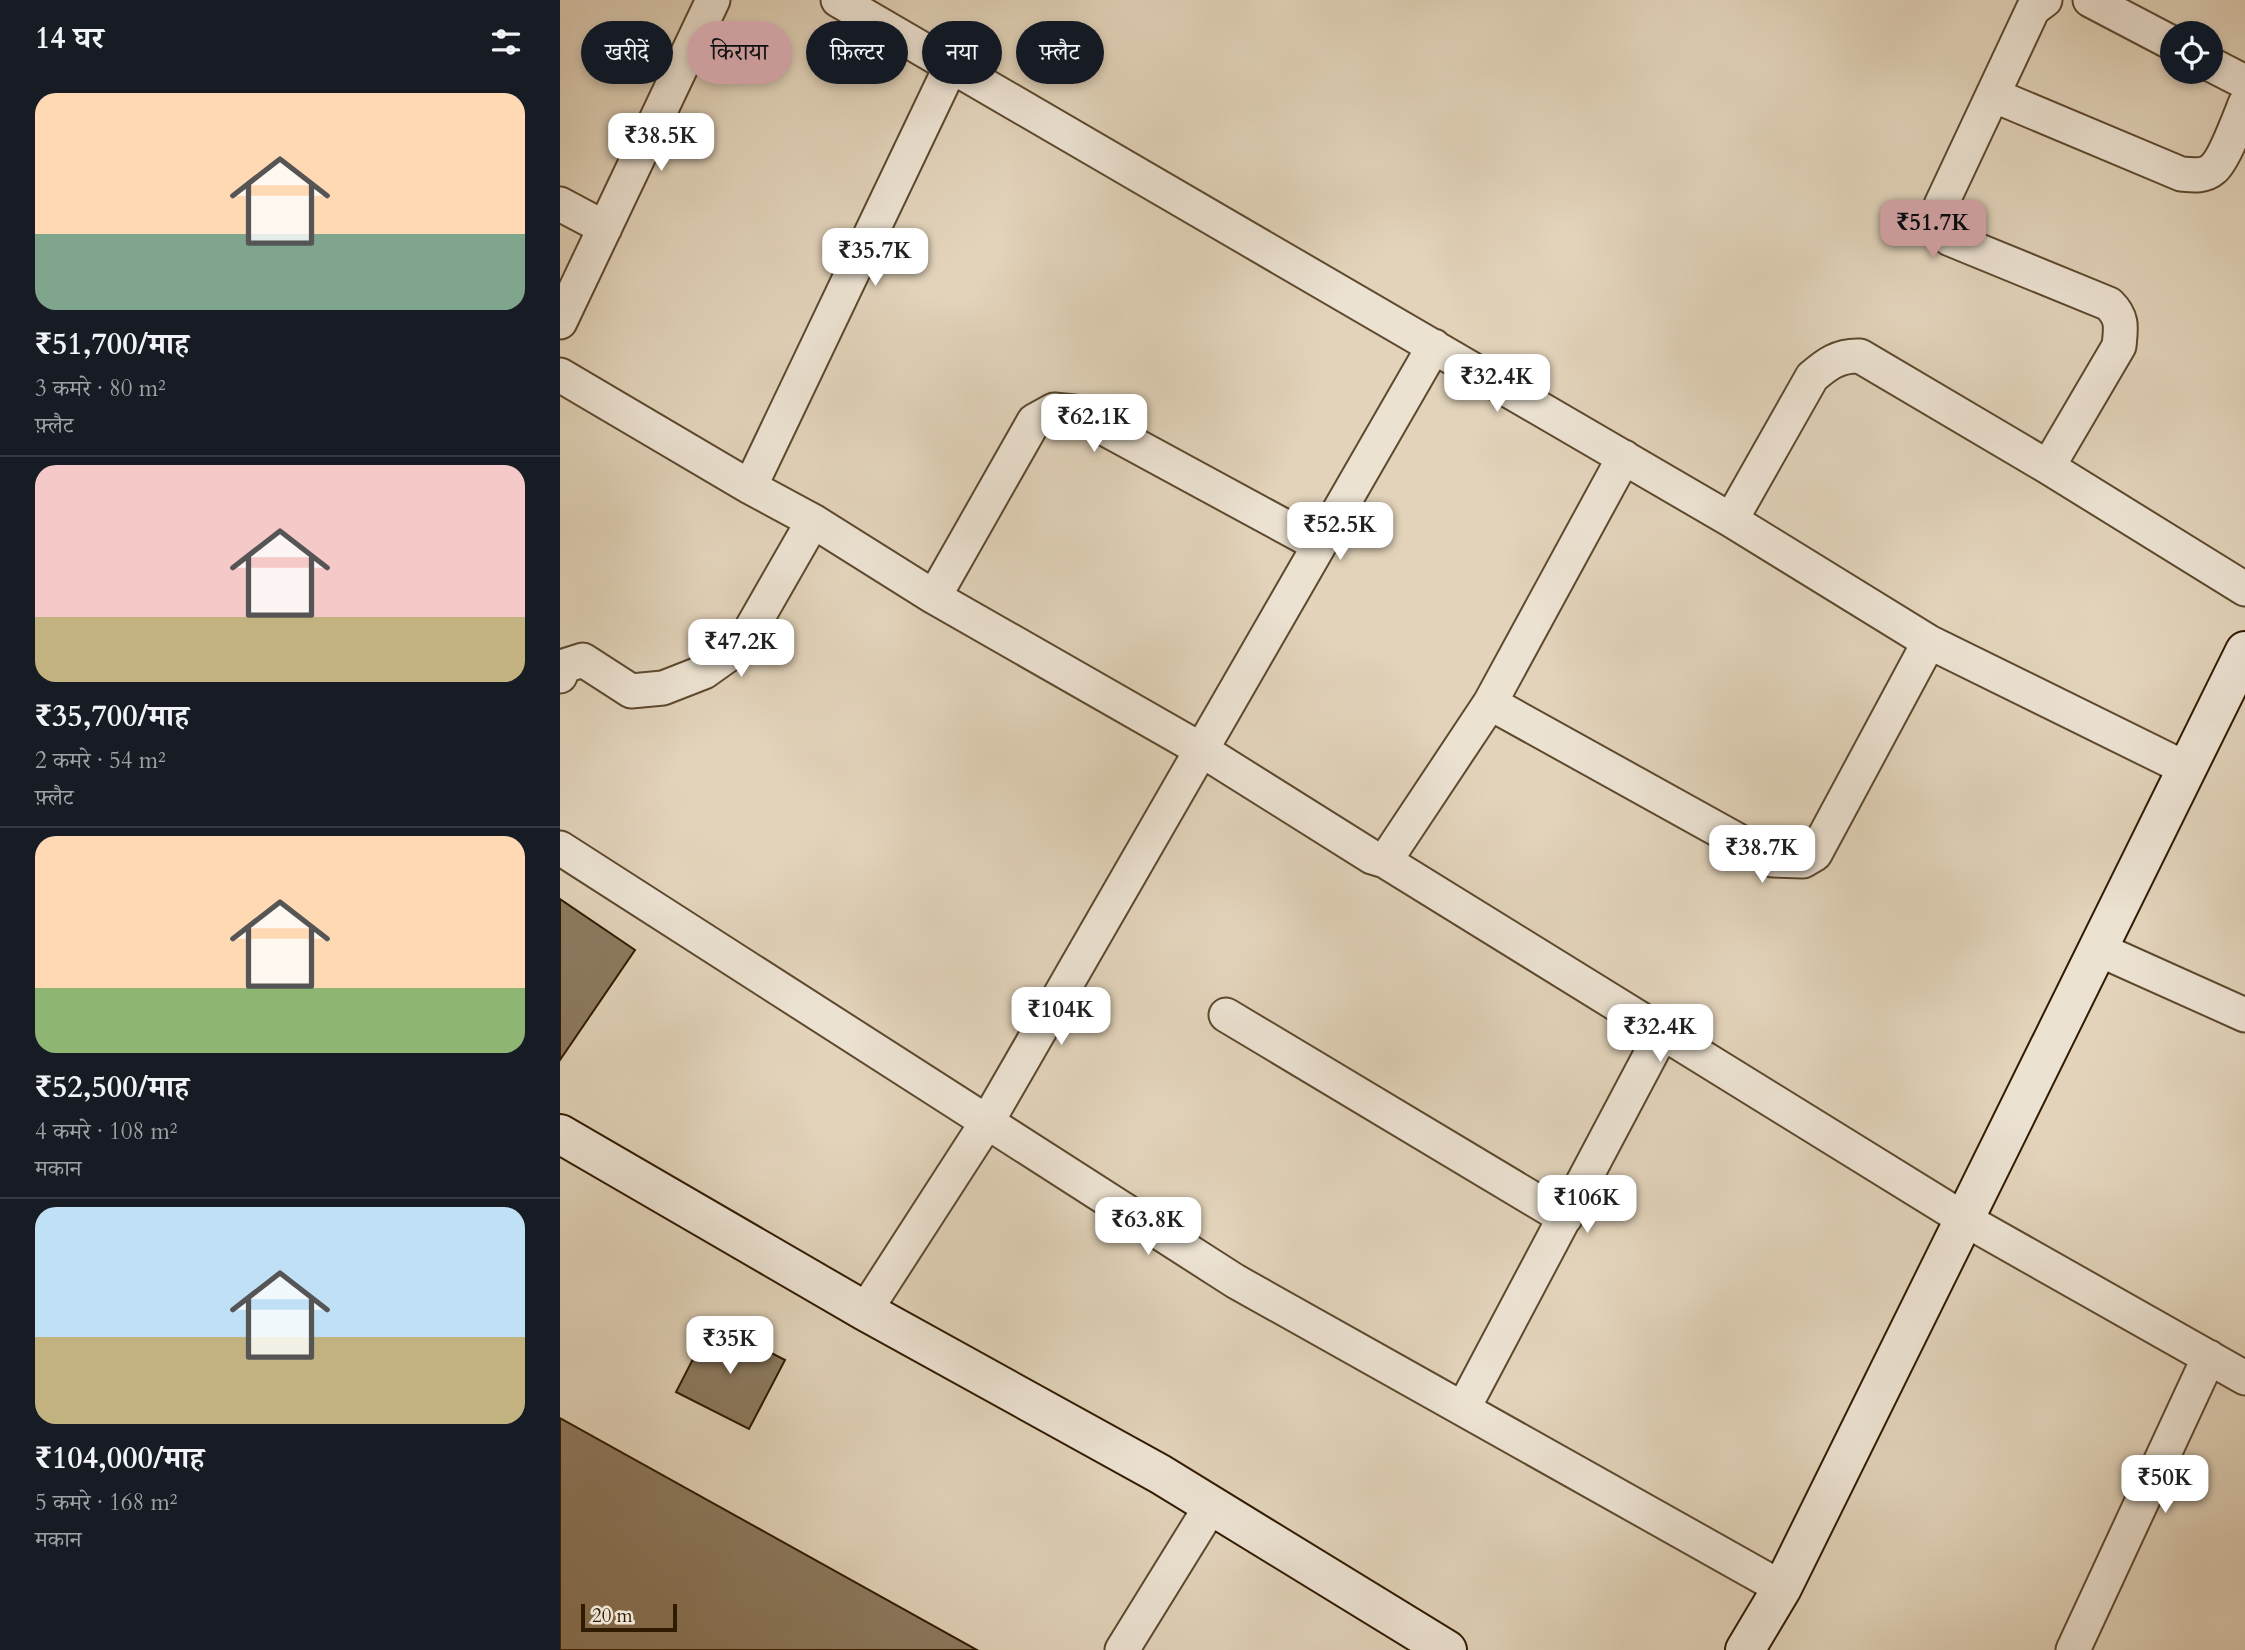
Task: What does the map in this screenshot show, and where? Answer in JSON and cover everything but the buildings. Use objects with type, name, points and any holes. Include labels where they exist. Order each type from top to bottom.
[{"type":"street","points":[[560,322],[713,0]]},
{"type":"street","points":[[838,0],[922,49]]},
{"type":"street","points":[[2045,0],[2033,9],[1941,205],[1940,220],[1950,239],[2109,304],[2118,313],[2121,329],[2119,346],[2048,467]]},
{"type":"street","points":[[2090,0],[2160,37]]},
{"type":"street","points":[[2223,71],[2245,82]]},
{"type":"street","points":[[750,487],[942,84]]},
{"type":"street","points":[[982,84],[1731,520],[1929,642],[2187,769]]},
{"type":"street","points":[[1993,95],[2181,174],[2200,176],[2213,169],[2221,158],[2245,104]]},
{"type":"street","points":[[560,204],[605,228]]},
{"type":"street","points":[[865,1311],[987,1122],[1434,346]]},
{"type":"street","points":[[1731,520],[1812,377],[1825,365],[1845,355],[1860,356],[2048,467],[2245,589]]},
{"type":"street","points":[[560,375],[813,521],[934,597],[1200,750],[1965,1219],[2245,1378]]},
{"type":"street","points":[[934,597],[1034,421],[1054,410],[1074,412],[1319,545]]},
{"type":"street","points":[[1385,862],[1490,703],[1624,457]]},
{"type":"street","points":[[560,676],[564,666],[583,660],[631,691],[663,688],[704,672],[742,645],[813,521]]},
{"type":"street","points":[[1490,703],[1773,860],[1803,862],[1815,854],[1929,642]]},
{"type":"street","points":[[1745,1650],[1782,1588],[2245,651]]},
{"type":"street","points":[[560,848],[1235,1281],[1782,1588]]},
{"type":"street","points":[[2098,949],[2245,1015]]},
{"type":"street","points":[[1226,1015],[1565,1218]]},
{"type":"street","points":[[1463,1409],[1662,1033]]},
{"type":"street","points":[[560,1134],[865,1311],[1160,1474],[1447,1650]]},
{"type":"street","points":[[2073,1650],[2209,1357]]},
{"type":"street","points":[[1122,1650],[1211,1506]]}]
